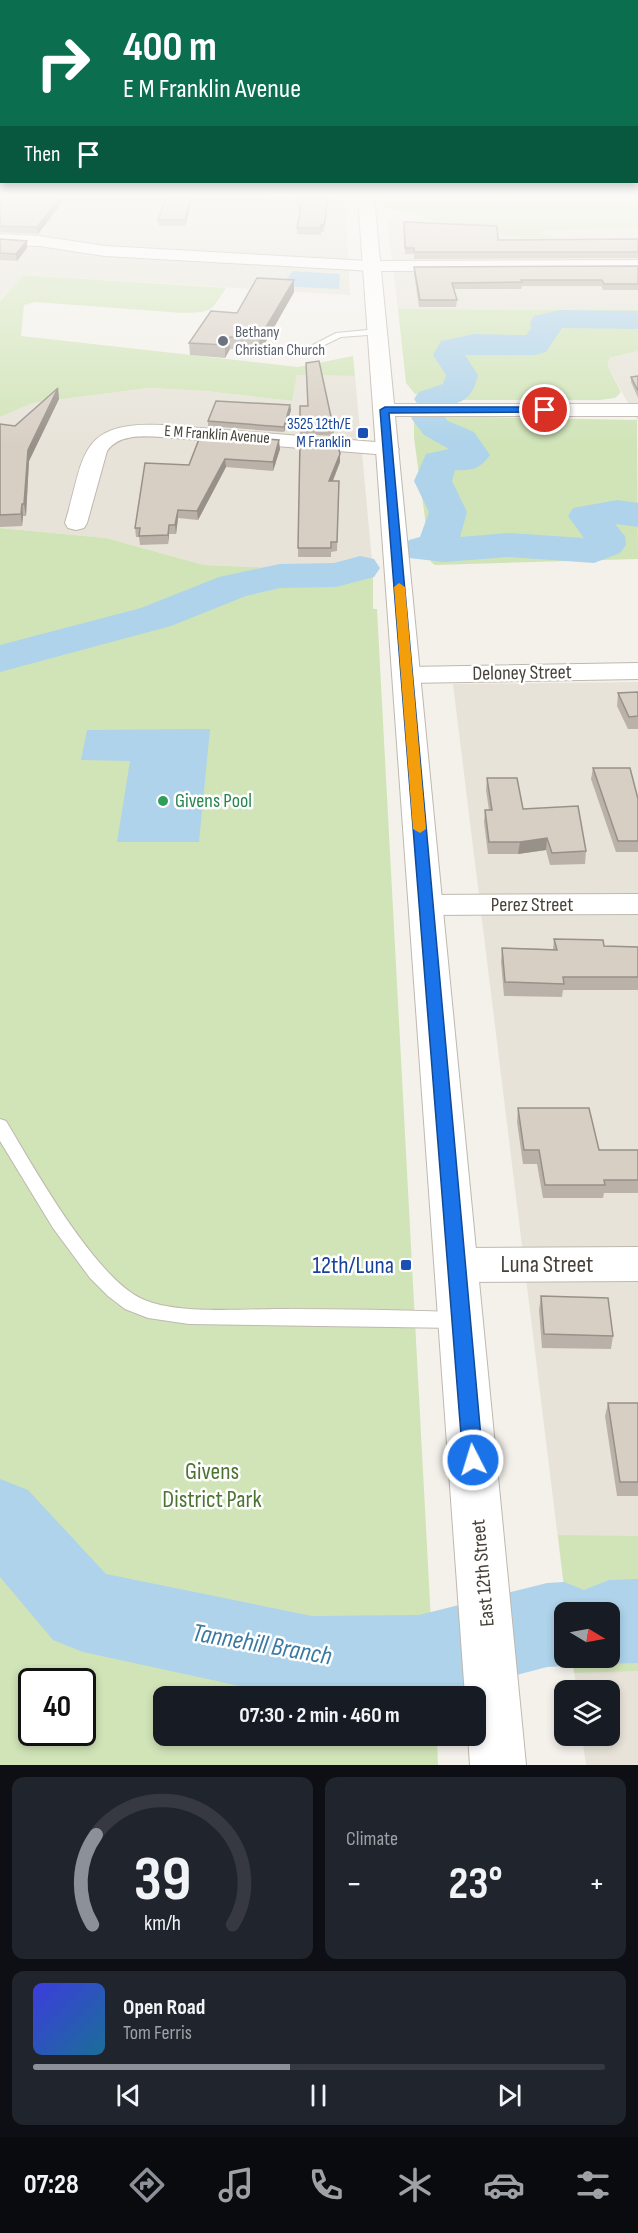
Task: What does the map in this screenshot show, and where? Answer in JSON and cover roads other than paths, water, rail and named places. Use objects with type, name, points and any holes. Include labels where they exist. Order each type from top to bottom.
[{"type":"street","name":"East 12th Street","points":[[373,280],[498,1765]]},
{"type":"street","points":[[385,410],[638,410]]},
{"type":"street","name":"E M Franklin Avenue","points":[[76,523],[99,446],[118,435],[148,430],[388,449]]},
{"type":"street","name":"Deloney Street","points":[[407,675],[638,671]]},
{"type":"street","name":"Perez Street","points":[[426,905],[638,904]]},
{"type":"street","name":"Luna Street","points":[[456,1264],[638,1264]]},
{"type":"lane","points":[[307,350],[339,335],[378,332]]},
{"type":"lane","points":[[0,1126],[70,1235],[107,1284],[131,1303],[152,1311],[187,1315],[461,1320]]},
{"type":"water","points":[[286,280],[340,280],[339,289],[281,286]]},
{"type":"water","name":"Givens Pool","points":[[210,729],[199,842],[117,842],[130,761],[81,760],[87,730]]},
{"type":"waterway","points":[[431,399],[458,390],[462,375],[449,355],[452,348],[474,344],[535,345],[547,330],[545,323],[560,319],[638,320]]},
{"type":"waterway","points":[[428,418],[436,428],[461,440],[472,455],[467,460],[453,459],[439,462],[433,481],[448,512],[438,545]]},
{"type":"waterway","points":[[438,545],[444,550],[509,545],[594,551],[606,545],[605,536],[592,525],[587,516],[617,512],[638,515]]},
{"type":"waterway","points":[[423,549],[438,545]]},
{"type":"waterway","points":[[0,659],[156,617],[234,586],[280,576],[336,575],[360,568]]},
{"type":"waterway","name":"Tannehill Branch","points":[[0,1517],[83,1611],[312,1659],[419,1658],[554,1625]]},
{"type":"waterway","name":"Tannehill Branch","points":[[620,1622],[638,1621]]},
{"type":"place","name":"Bethany Christian Church","points":[[223,341]]},
{"type":"place","name":"3525 12th/E M Franklin","points":[[363,433]]},
{"type":"place","name":"Givens Pool","points":[[163,801]]},
{"type":"place","name":"12th/Luna","points":[[406,1265]]},
{"type":"park label","name":"Givens District Park","points":[[212,1485]]}]
